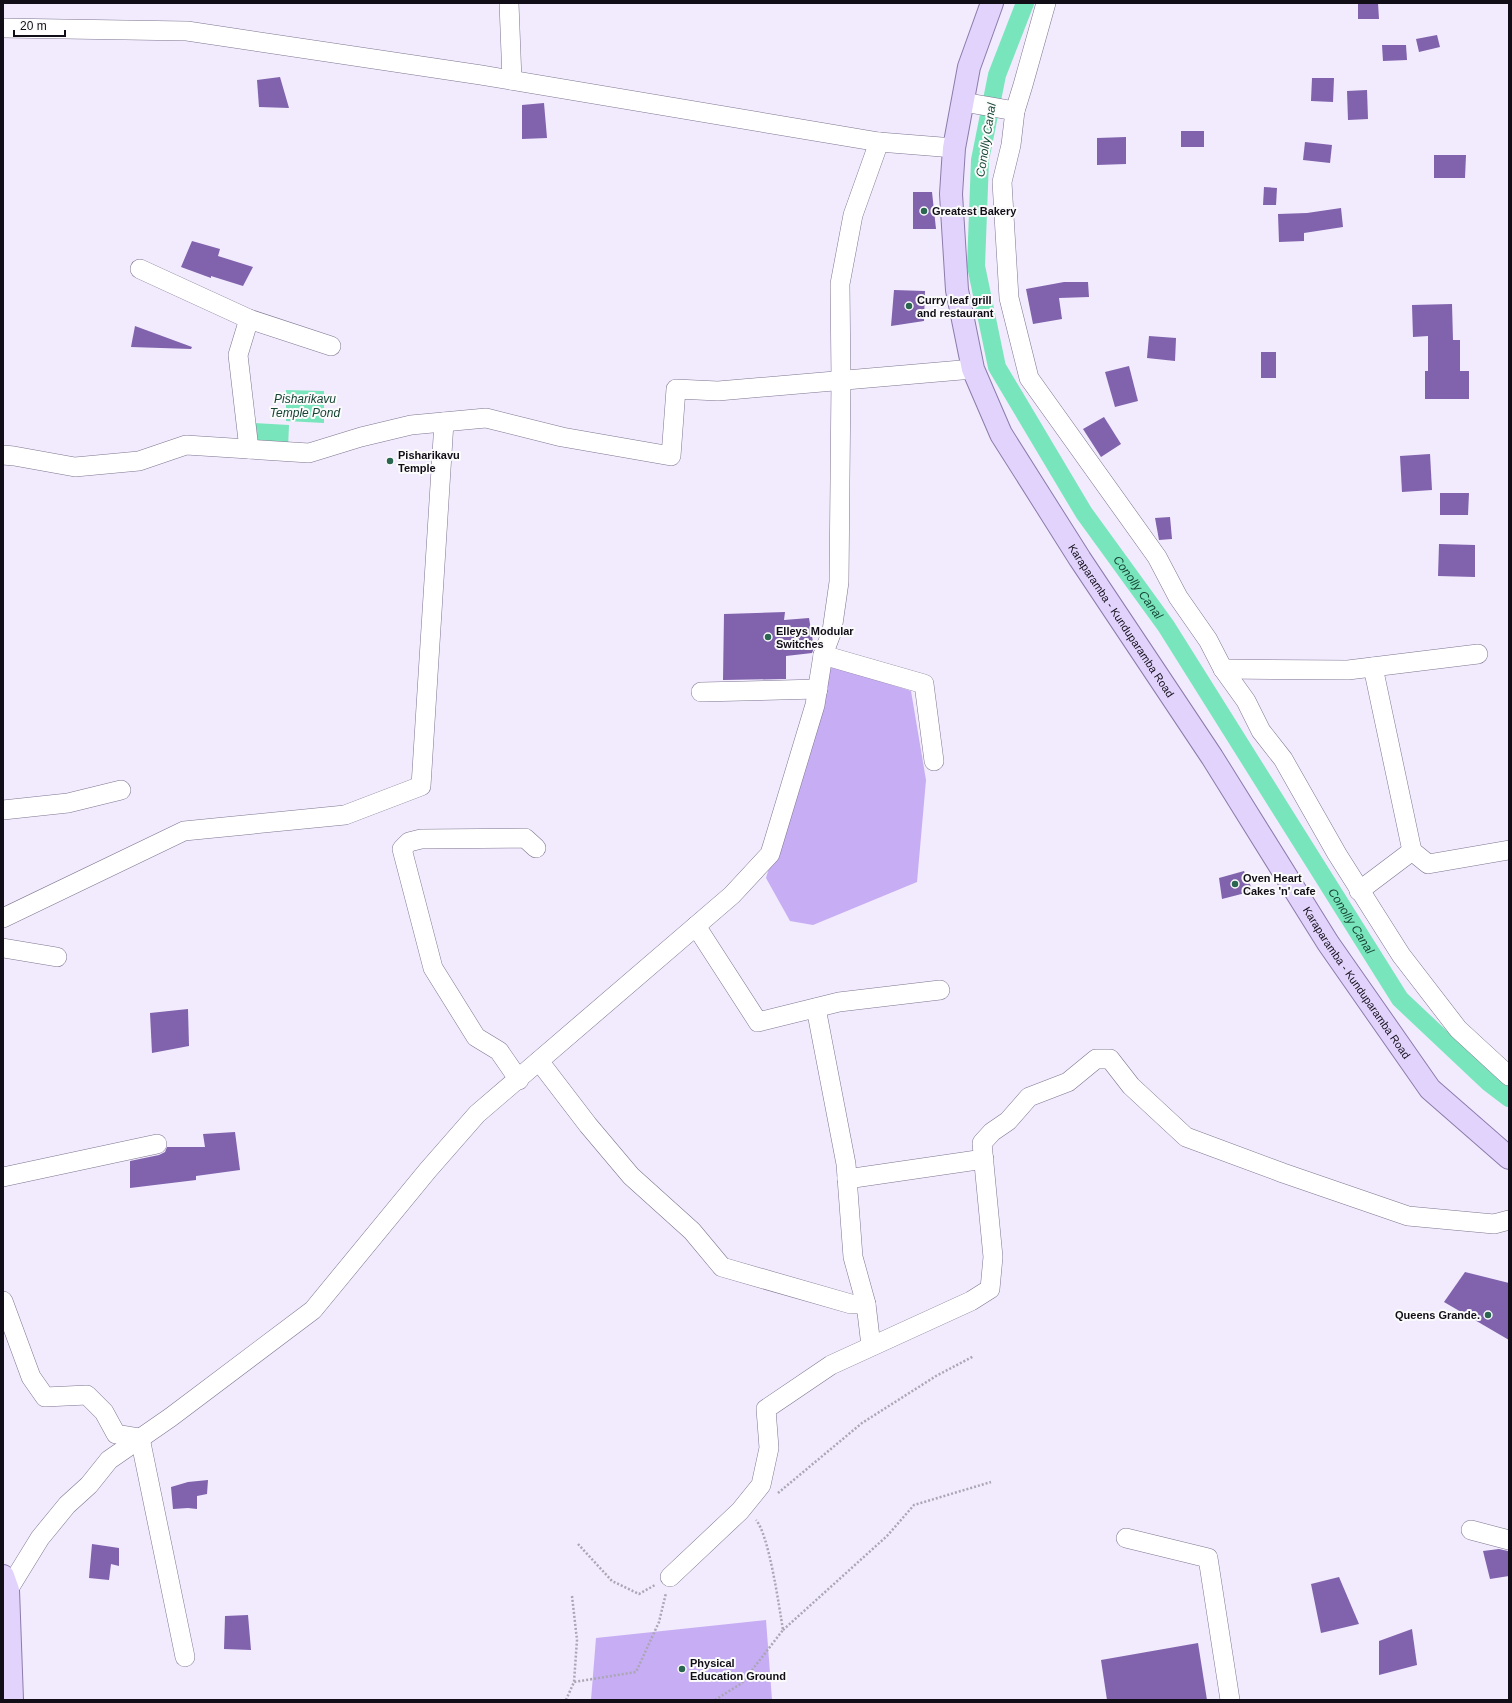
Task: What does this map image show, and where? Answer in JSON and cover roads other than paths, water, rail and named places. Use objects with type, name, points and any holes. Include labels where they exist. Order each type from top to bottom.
[{"type":"main road","name":"Karaparamba - Kunduparamba Road","points":[[992,3],[969,67],[954,148],[951,194],[957,290],[973,369],[1001,434],[1080,559],[1212,757],[1328,943],[1430,1089],[1509,1158]]},
{"type":"main road","points":[[5,1583],[12,1700]]},
{"type":"street","points":[[509,3],[512,80]]},
{"type":"street","points":[[1046,3],[1014,111],[1011,145],[1002,182],[1009,298],[1029,378],[1157,557],[1178,597],[1208,640],[1223,669],[1246,701],[1261,731],[1283,759],[1359,891],[1401,955],[1458,1029],[1509,1076]]},
{"type":"street","points":[[3,28],[187,31],[512,80],[879,142],[954,148]]},
{"type":"street","points":[[963,102],[1014,111]]},
{"type":"street","points":[[5,1583],[67,1504],[89,1485],[109,1460],[171,1417],[313,1310],[428,1170],[477,1114],[519,1080],[539,1061],[732,895],[770,854],[815,705],[823,655],[832,631],[839,582],[841,380],[840,284],[853,215],[879,142]]},
{"type":"street","points":[[140,269],[249,319],[331,346]]},
{"type":"street","points":[[249,319],[238,355],[249,449]]},
{"type":"street","points":[[3,455],[75,467],[139,461],[186,445],[309,453],[361,437],[411,425],[486,418],[562,437],[671,456],[676,389],[718,391],[973,369]]},
{"type":"street","points":[[3,918],[184,832],[346,815],[421,786],[444,422]]},
{"type":"street","points":[[1223,669],[1348,670],[1478,654]]},
{"type":"street","points":[[823,655],[924,684],[934,761]]},
{"type":"street","points":[[1373,667],[1412,851],[1428,864],[1509,850]]},
{"type":"street","points":[[701,692],[818,689]]},
{"type":"street","points":[[3,810],[68,803],[121,790]]},
{"type":"street","points":[[519,1080],[499,1051],[476,1037],[433,968],[402,849],[408,842],[421,839],[525,838],[536,848]]},
{"type":"street","points":[[1359,891],[1412,851]]},
{"type":"street","points":[[696,926],[758,1022],[839,1002],[940,990]]},
{"type":"street","points":[[3,948],[57,957]]},
{"type":"street","points":[[816,1008],[846,1164],[853,1257],[866,1304],[871,1346]]},
{"type":"street","points":[[670,1577],[740,1511],[761,1485],[769,1448],[766,1409],[831,1365],[971,1301],[990,1289],[993,1258],[982,1143],[992,1132],[1008,1121],[1029,1097],[1068,1082],[1096,1059],[1110,1059],[1131,1086],[1186,1137],[1283,1173],[1408,1216],[1494,1224],[1509,1220]]},
{"type":"street","points":[[539,1061],[588,1125],[631,1176],[692,1231],[722,1267],[851,1304],[866,1304]]},
{"type":"street","points":[[3,1177],[158,1144]]},
{"type":"street","points":[[847,1179],[984,1159]]},
{"type":"street","points":[[3,1300],[31,1377],[45,1397],[87,1395],[104,1412],[116,1434],[140,1438]]},
{"type":"street","points":[[140,1438],[185,1657]]},
{"type":"street","points":[[1472,1530],[1509,1540]]},
{"type":"street","points":[[1126,1538],[1208,1558],[1230,1700]]},
{"type":"water","name":"Pisharikavu Temple Pond","points":[[286,390],[324,391],[324,423],[286,421]]},
{"type":"water","points":[[252,423],[289,425],[288,448],[253,447]]},
{"type":"waterway","name":"Conolly Canal","points":[[1025,3],[997,75],[980,160],[976,266],[997,367],[1084,513],[1166,626],[1400,999],[1488,1082],[1509,1098]]},
{"type":"place","name":"Greatest Bakery","points":[[924,211]]},
{"type":"place","name":"Curry leaf grill and restaurant","points":[[909,306]]},
{"type":"place","name":"Pisharikavu Temple","points":[[390,461]]},
{"type":"place","name":"Elleys Modular Switches","points":[[768,637]]},
{"type":"place","name":"Oven Heart Cakes 'n' cafe","points":[[1235,884]]},
{"type":"place","name":"Queens Grande.","points":[[1488,1315]]},
{"type":"place","name":"Physical Education Ground","points":[[682,1669]]}]
